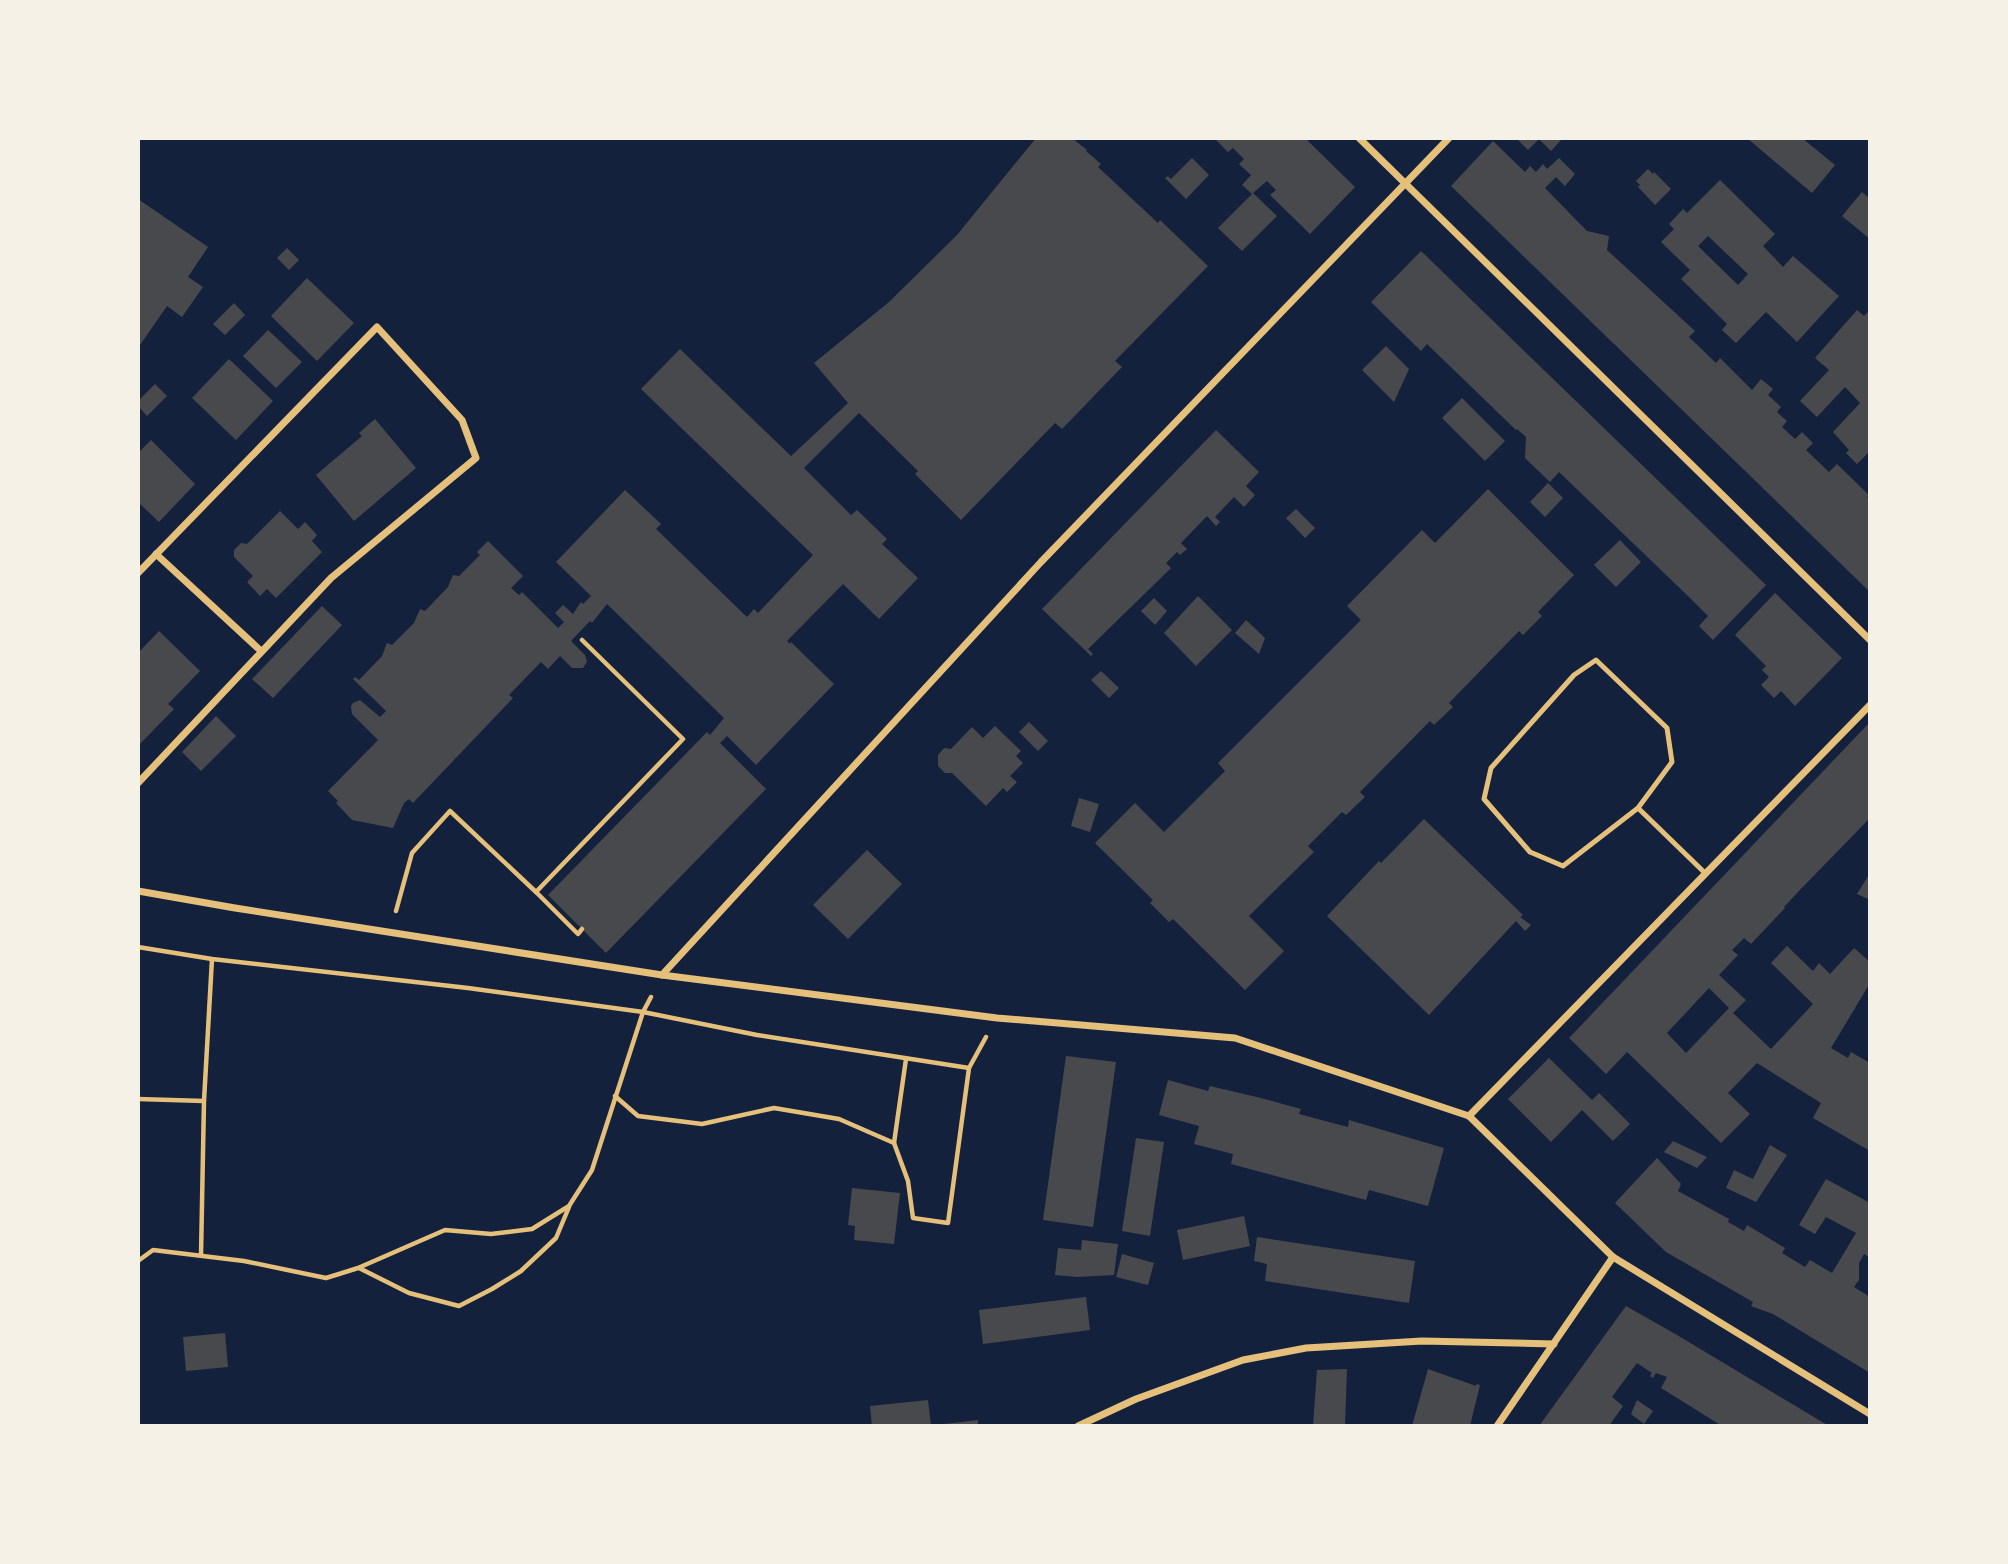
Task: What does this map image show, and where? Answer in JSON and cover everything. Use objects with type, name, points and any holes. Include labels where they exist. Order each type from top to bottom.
[{"type":"street","points":[[1359,138],[1870,640]]},
{"type":"street","points":[[662,975],[1041,562],[1449,138]]},
{"type":"street","points":[[138,573],[377,327],[462,420],[475,458],[331,578],[138,783]]},
{"type":"street","points":[[156,554],[261,652]]},
{"type":"street","points":[[1469,1115],[1870,705]]},
{"type":"street","points":[[138,891],[662,975],[997,1018],[1235,1038],[1469,1115],[1613,1257],[1870,1414]]},
{"type":"street","points":[[1497,1426],[1613,1257]]},
{"type":"street","points":[[1078,1426],[1136,1399],[1243,1360],[1306,1348],[1422,1341],[1554,1344]]},
{"type":"lane","points":[[1596,660],[1667,728],[1672,762],[1638,808],[1563,866],[1530,852],[1484,799],[1491,768],[1574,675],[1596,660]]},
{"type":"lane","points":[[1638,808],[1705,873]]},
{"type":"path","points":[[536,892],[683,739],[582,640]]},
{"type":"path","points":[[390,932],[412,853],[450,811],[578,934],[582,929]]},
{"type":"path","points":[[138,947],[212,959],[468,988],[643,1012],[757,1035],[969,1069]]},
{"type":"path","points":[[201,1255],[204,1101],[212,959]]},
{"type":"path","points":[[358,1268],[409,1293],[459,1306],[521,1271],[556,1238],[569,1206],[592,1170],[643,1012],[662,975]]},
{"type":"path","points":[[906,1059],[894,1143],[908,1181],[913,1218],[948,1223],[969,1069],[997,1018]]},
{"type":"path","points":[[615,1097],[638,1116],[702,1124],[774,1108],[839,1119],[894,1143]]},
{"type":"path","points":[[138,1099],[204,1101]]},
{"type":"path","points":[[138,1261],[153,1250],[244,1261],[326,1278],[358,1268],[445,1230],[491,1234],[532,1229],[569,1206]]},
{"type":"building","points":[[1036,138],[1072,138],[1101,164],[1098,167],[1208,266],[1115,361],[1122,367],[1062,429],[1055,423],[961,520],[915,474],[918,471],[859,413],[804,468],[851,515],[857,510],[887,539],[882,544],[918,578],[879,619],[843,584],[787,641],[834,684],[756,765],[727,736],[720,743],[766,789],[606,953],[548,895],[707,732],[710,735],[724,718],[607,604],[592,623],[590,621],[571,641],[585,655],[587,662],[583,668],[572,668],[560,656],[548,669],[541,662],[509,695],[513,698],[413,803],[409,799],[404,803],[393,828],[352,820],[328,791],[378,740],[352,714],[351,706],[360,700],[380,717],[386,711],[353,679],[355,677],[359,680],[382,656],[387,643],[392,645],[414,623],[420,609],[425,611],[448,587],[453,575],[459,576],[480,555],[477,552],[488,541],[523,576],[511,588],[519,595],[522,592],[558,628],[564,622],[555,613],[563,605],[573,614],[581,602],[583,604],[591,596],[556,562],[625,490],[661,524],[656,529],[747,617],[754,609],[758,613],[813,555],[641,389],[680,349],[791,456],[848,403],[814,363],[889,302],[957,235]]},
{"type":"building","points":[[1214,138],[1305,138],[1355,187],[1310,234],[1270,195],[1276,190],[1267,181],[1253,193],[1277,216],[1242,251],[1218,228],[1252,194],[1242,185],[1251,175],[1239,164],[1244,159],[1233,148],[1228,152]]},
{"type":"building","points":[[1516,138],[1563,138],[1551,151],[1539,139],[1528,150]]},
{"type":"building","points":[[1747,138],[1802,138],[1835,165],[1812,193]]},
{"type":"building","points":[[1493,141],[1525,172],[1530,166],[1536,172],[1543,164],[1547,169],[1559,158],[1575,174],[1565,186],[1556,177],[1545,188],[1587,231],[1609,236],[1607,250],[1695,331],[1689,337],[1716,363],[1720,358],[1752,390],[1761,379],[1773,389],[1768,395],[1781,407],[1777,412],[1787,421],[1782,427],[1795,439],[1802,432],[1813,443],[1806,450],[1829,472],[1837,464],[1869,495],[1870,592],[1451,186]]},
{"type":"building","points":[[1192,158],[1209,175],[1186,199],[1165,178],[1168,176],[1171,179]]},
{"type":"building","points":[[1648,169],[1671,189],[1655,205],[1638,187],[1640,185],[1636,181]]},
{"type":"building","points":[[1720,180],[1775,234],[1763,246],[1783,267],[1793,256],[1839,296],[1797,342],[1766,312],[1736,343],[1722,330],[1727,324],[1681,279],[1690,270],[1661,242],[1674,229],[1669,224],[1683,209],[1687,213]],"holes":[[[1708,236],[1748,274],[1738,285],[1698,246]]]},
{"type":"building","points":[[1862,192],[1870,199],[1870,239],[1842,216]]},
{"type":"building","points":[[138,199],[208,247],[188,277],[203,287],[182,317],[167,306],[138,348]]},
{"type":"building","points":[[287,248],[299,260],[289,270],[277,258]]},
{"type":"building","points":[[1421,251],[1766,585],[1713,640],[1699,626],[1708,616],[1690,598],[1559,472],[1550,482],[1525,458],[1526,437],[1427,344],[1421,351],[1371,302]]},
{"type":"building","points":[[307,278],[354,323],[317,361],[271,316]]},
{"type":"building","points":[[234,303],[245,315],[225,335],[213,324]]},
{"type":"building","points":[[1857,310],[1864,316],[1870,310],[1870,451],[1857,464],[1846,453],[1849,450],[1833,432],[1860,403],[1845,387],[1817,417],[1800,401],[1829,370],[1815,358]]},
{"type":"building","points":[[268,330],[302,362],[276,388],[243,356]]},
{"type":"building","points":[[1386,346],[1409,369],[1394,402],[1362,370]]},
{"type":"building","points":[[229,359],[273,401],[236,440],[192,398]]},
{"type":"building","points":[[155,384],[167,396],[147,416],[138,406],[138,401]]},
{"type":"building","points":[[1462,398],[1505,441],[1485,461],[1442,418]]},
{"type":"building","points":[[375,419],[416,468],[354,521],[316,475],[362,436],[359,433]]},
{"type":"building","points":[[1216,430],[1259,472],[1246,486],[1255,495],[1244,507],[1234,497],[1215,517],[1220,522],[1216,526],[1207,516],[1181,543],[1187,549],[1180,555],[1177,552],[1166,563],[1171,568],[1088,649],[1093,654],[1091,656],[1042,609]]},
{"type":"building","points":[[151,440],[195,484],[159,522],[138,502],[138,453]]},
{"type":"building","points":[[1548,483],[1563,498],[1545,517],[1530,502]]},
{"type":"building","points":[[1488,489],[1574,575],[1538,612],[1542,616],[1523,635],[1519,631],[1449,703],[1453,707],[1434,725],[1430,721],[1360,792],[1365,797],[1346,815],[1342,812],[1308,846],[1314,852],[1249,916],[1284,951],[1245,990],[1173,919],[1169,922],[1150,903],[1153,900],[1095,843],[1135,803],[1164,832],[1225,771],[1218,763],[1361,620],[1347,606],[1422,530],[1435,543]]},
{"type":"building","points":[[1296,509],[1315,528],[1305,538],[1286,518]]},
{"type":"building","points":[[280,511],[298,529],[305,522],[317,535],[312,541],[322,552],[276,598],[267,589],[260,596],[247,582],[253,576],[234,557],[234,550],[241,543],[247,544]]},
{"type":"building","points":[[1620,540],[1641,562],[1616,587],[1594,565]]},
{"type":"building","points":[[1775,593],[1842,658],[1795,706],[1781,691],[1774,698],[1761,685],[1769,677],[1762,670],[1766,666],[1735,635]]},
{"type":"building","points":[[1198,596],[1232,630],[1196,666],[1164,633]]},
{"type":"building","points":[[1154,598],[1167,611],[1155,625],[1141,611]]},
{"type":"building","points":[[322,606],[342,625],[273,698],[252,679]]},
{"type":"building","points":[[1246,620],[1265,638],[1259,654],[1235,633]]},
{"type":"building","points":[[159,631],[200,671],[168,704],[174,709],[138,746],[138,653]]},
{"type":"building","points":[[1101,671],[1119,688],[1109,698],[1091,680]]},
{"type":"building","points":[[216,716],[236,736],[201,771],[182,752]]},
{"type":"building","points":[[1029,722],[1048,741],[1038,751],[1019,732]]},
{"type":"building","points":[[1870,722],[1870,818],[1751,944],[1744,938],[1732,950],[1738,955],[1719,975],[1746,1000],[1733,1013],[1771,1049],[1813,1004],[1771,963],[1787,946],[1813,971],[1819,963],[1830,974],[1854,948],[1870,962],[1870,983],[1831,1048],[1848,1058],[1851,1052],[1870,1063],[1870,1151],[1813,1118],[1821,1103],[1757,1063],[1728,1093],[1750,1114],[1721,1143],[1627,1052],[1606,1074],[1569,1038]],"holes":[[[1709,988],[1729,1008],[1686,1053],[1667,1033]]]},
{"type":"building","points":[[995,726],[1021,751],[1016,756],[1023,763],[1010,776],[1017,782],[1007,792],[1003,788],[986,806],[952,773],[945,773],[938,766],[938,755],[944,748],[951,749],[972,727],[983,738]]},
{"type":"building","points":[[1079,798],[1099,804],[1090,832],[1071,826]]},
{"type":"building","points":[[1424,819],[1531,925],[1525,931],[1516,921],[1429,1015],[1327,916],[1379,861],[1381,863]]},
{"type":"building","points":[[867,850],[902,884],[848,939],[813,905]]},
{"type":"building","points":[[1870,873],[1870,900],[1857,894]]},
{"type":"building","points":[[1066,1056],[1116,1062],[1093,1227],[1043,1220]]},
{"type":"building","points":[[1549,1058],[1592,1100],[1599,1093],[1630,1124],[1613,1141],[1582,1110],[1551,1142],[1508,1099]]},
{"type":"building","points":[[1168,1080],[1208,1091],[1210,1086],[1265,1099],[1301,1109],[1299,1114],[1348,1127],[1349,1120],[1444,1148],[1428,1206],[1369,1190],[1366,1200],[1231,1164],[1233,1154],[1194,1144],[1199,1126],[1159,1115]]},
{"type":"building","points":[[1136,1138],[1164,1142],[1150,1236],[1122,1231]]},
{"type":"building","points":[[1673,1141],[1707,1157],[1697,1168],[1664,1152]]},
{"type":"building","points":[[1770,1145],[1787,1155],[1756,1202],[1726,1188],[1734,1170],[1753,1179]]},
{"type":"building","points":[[1657,1158],[1681,1184],[1678,1191],[1729,1219],[1728,1222],[1744,1231],[1747,1225],[1785,1248],[1782,1253],[1805,1267],[1810,1260],[1832,1273],[1856,1233],[1826,1217],[1815,1234],[1799,1225],[1826,1179],[1870,1203],[1870,1258],[1864,1254],[1859,1263],[1859,1280],[1854,1287],[1870,1297],[1870,1373],[1773,1314],[1751,1306],[1753,1302],[1666,1252],[1615,1203]]},
{"type":"building","points":[[852,1188],[900,1193],[894,1244],[854,1240],[855,1226],[848,1225]]},
{"type":"building","points":[[1244,1216],[1250,1246],[1183,1260],[1177,1230]]},
{"type":"building","points":[[1257,1237],[1415,1261],[1409,1303],[1265,1281],[1267,1264],[1254,1261]]},
{"type":"building","points":[[1082,1240],[1118,1244],[1114,1275],[1055,1275],[1058,1248],[1081,1250]]},
{"type":"building","points":[[1122,1254],[1154,1263],[1148,1285],[1116,1277]]},
{"type":"building","points":[[1086,1297],[1090,1330],[983,1344],[979,1310]]},
{"type":"building","points":[[1626,1306],[1829,1426],[1722,1426],[1661,1388],[1667,1377],[1656,1373],[1653,1378],[1650,1376],[1652,1373],[1637,1363],[1612,1397],[1623,1406],[1609,1426],[1539,1426]]},
{"type":"building","points":[[225,1333],[228,1367],[186,1371],[183,1337]]},
{"type":"building","points":[[1347,1369],[1345,1426],[1313,1426],[1317,1370]]},
{"type":"building","points":[[1428,1369],[1476,1386],[1480,1385],[1470,1426],[1412,1426]]},
{"type":"building","points":[[928,1400],[931,1426],[872,1426],[870,1406]]},
{"type":"building","points":[[1637,1400],[1653,1411],[1644,1424],[1631,1414]]},
{"type":"building","points":[[978,1420],[978,1426],[944,1426],[944,1424]]}]
